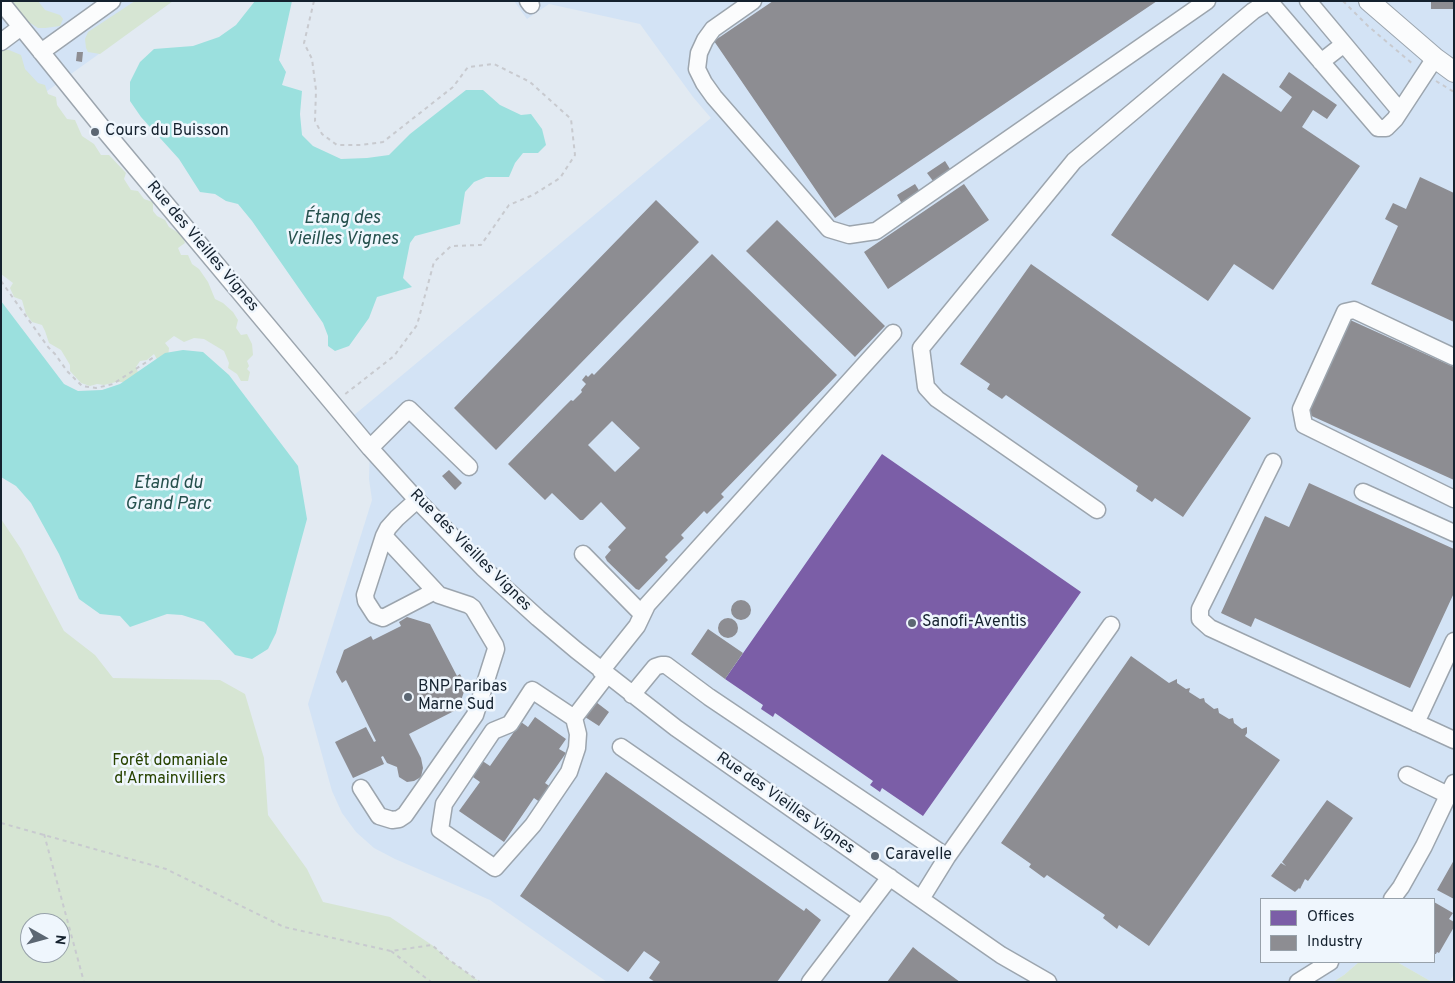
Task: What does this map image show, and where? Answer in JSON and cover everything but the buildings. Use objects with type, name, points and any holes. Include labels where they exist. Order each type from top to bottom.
[{"type":"main road","points":[[1369,1],[1430,66],[1454,72]]},
{"type":"street","points":[[40,52],[112,1]]},
{"type":"street","points":[[753,1],[713,29],[699,53],[697,69],[704,84],[714,97],[829,229],[849,235],[876,231],[1206,1]]},
{"type":"street","points":[[1097,510],[937,399],[926,387],[921,348],[1074,161],[1253,11],[1269,1],[1378,128],[1386,128],[1400,111],[1430,66]]},
{"type":"street","points":[[1308,1],[1400,111]]},
{"type":"street","name":"Rue des Vieilles Vignes","points":[[1,2],[40,52],[370,448],[417,500],[494,577],[552,630],[604,673],[688,736],[1002,955],[1048,982]]},
{"type":"street","points":[[1,42],[22,27]]},
{"type":"street","points":[[1321,62],[1344,44]]},
{"type":"street","points":[[1454,357],[1354,310],[1345,312],[1301,409],[1304,425],[1454,499]]},
{"type":"street","points":[[574,718],[532,690],[510,724],[493,731],[444,804],[440,830],[495,868],[533,825],[569,772],[577,748],[578,734],[574,718],[637,626],[647,605],[892,333]]},
{"type":"street","points":[[370,448],[409,408],[469,467]]},
{"type":"street","points":[[1273,462],[1200,609],[1200,619],[1210,628],[1454,740]]},
{"type":"street","points":[[1363,492],[1454,533]]},
{"type":"street","points":[[417,500],[396,518],[388,528],[364,595],[376,615],[383,618],[435,591]]},
{"type":"street","points":[[361,788],[379,816],[392,820],[399,819],[405,815],[475,715],[496,652],[495,645],[473,608],[469,605],[444,598],[435,591],[384,536]]},
{"type":"street","points":[[583,554],[642,614]]},
{"type":"street","points":[[921,899],[947,857],[1111,626]]},
{"type":"street","points":[[1416,723],[1454,641]]},
{"type":"street","points":[[632,695],[655,667],[661,665],[670,667],[717,702],[947,857]]},
{"type":"street","points":[[620,747],[862,914]]},
{"type":"street","points":[[1393,898],[1424,846],[1451,789],[1407,775]]},
{"type":"street","points":[[810,982],[890,877]]},
{"type":"street","points":[[1298,982],[1328,963]]},
{"type":"path","points":[[314,1],[304,43],[312,59],[316,90],[315,120],[322,134],[337,144],[361,145],[383,142],[452,87],[468,67],[494,64],[530,82],[572,119],[575,155],[560,178],[533,195],[509,205],[481,245],[450,246],[434,262],[418,326],[394,356],[333,404]]},
{"type":"path","points":[[1344,1],[1368,26],[1430,66],[1454,92]]},
{"type":"path","points":[[1,281],[48,347],[82,386],[96,388],[113,384],[154,357]]},
{"type":"path","points":[[1,823],[166,870],[284,927],[391,951],[432,945],[480,982]]},
{"type":"path","points":[[44,834],[84,982]]},
{"type":"path","points":[[391,951],[431,982]]},
{"type":"shaded area","points":[[1,1],[173,1],[1,124]]},
{"type":"shaded area","points":[[514,1],[1454,1],[1454,974],[1449,982],[1432,982],[1399,963],[1435,963],[1435,898],[1260,898],[1260,963],[1358,963],[1333,982],[607,982],[490,900],[395,859],[374,848],[356,832],[342,813],[332,791],[308,704],[372,500],[369,479],[370,448],[347,421],[711,118],[693,97],[640,24],[549,4],[527,19]]},
{"type":"green space","points":[[10,1],[38,1],[45,10],[60,15],[63,19],[60,26],[38,28],[24,19]]},
{"type":"green space","points":[[135,1],[173,1],[100,54],[88,52],[85,39],[88,32]]},
{"type":"green space","points":[[1,49],[21,55],[25,69],[38,83],[45,85],[48,94],[56,97],[57,105],[67,119],[75,120],[82,136],[94,144],[101,155],[109,155],[126,173],[124,179],[131,190],[138,191],[144,199],[153,202],[153,211],[157,216],[165,220],[169,227],[182,235],[185,243],[178,248],[181,255],[188,255],[192,264],[199,269],[208,282],[215,299],[233,312],[238,320],[236,328],[241,335],[247,334],[252,344],[253,355],[247,361],[249,366],[247,369],[250,372],[248,381],[241,381],[237,374],[228,368],[229,363],[224,351],[204,339],[194,338],[184,342],[174,336],[165,343],[169,348],[168,358],[158,361],[154,354],[147,360],[140,361],[136,367],[139,375],[131,382],[90,386],[81,383],[70,371],[70,365],[61,350],[49,343],[42,325],[32,322],[26,314],[22,300],[14,297],[10,288],[13,283],[1,274]]},
{"type":"green space","name":"Forêt domaniale d'Armainvilliers","points":[[1,519],[21,549],[64,631],[95,655],[113,678],[220,680],[245,694],[264,758],[268,815],[307,869],[323,902],[390,917],[432,945],[480,982],[1,982]]},
{"type":"green space","points":[[1358,963],[1399,963],[1432,982],[1333,982]]},
{"type":"water","name":"Étang des Vieilles Vignes","points":[[255,1],[292,1],[279,60],[286,72],[282,85],[302,91],[300,114],[302,135],[313,146],[341,159],[389,155],[410,134],[466,90],[483,90],[500,105],[521,115],[531,114],[542,129],[546,145],[538,153],[523,153],[515,163],[509,177],[486,177],[474,182],[465,192],[460,224],[415,236],[410,243],[403,278],[412,287],[377,297],[369,318],[349,346],[335,351],[328,346],[328,336],[323,323],[252,221],[238,204],[226,201],[215,194],[200,192],[179,159],[141,117],[130,101],[130,82],[140,62],[154,49],[193,46],[219,37],[236,25]]},
{"type":"water","name":"Etand du Grand Parc","points":[[1,301],[64,384],[78,391],[102,390],[120,384],[165,353],[183,350],[203,352],[229,375],[298,466],[307,519],[276,633],[268,649],[252,659],[235,655],[204,622],[182,615],[167,614],[130,627],[120,616],[100,614],[79,599],[59,554],[31,503],[16,486],[1,477]]},
{"type":"place","name":"Cours du Buisson","points":[[95,132]]},
{"type":"place","name":"Sanofi-Aventis","points":[[912,623]]},
{"type":"place","name":"BNP Paribas Marne Sud","points":[[408,697]]},
{"type":"place","name":"Caravelle","points":[[875,856]]}]
